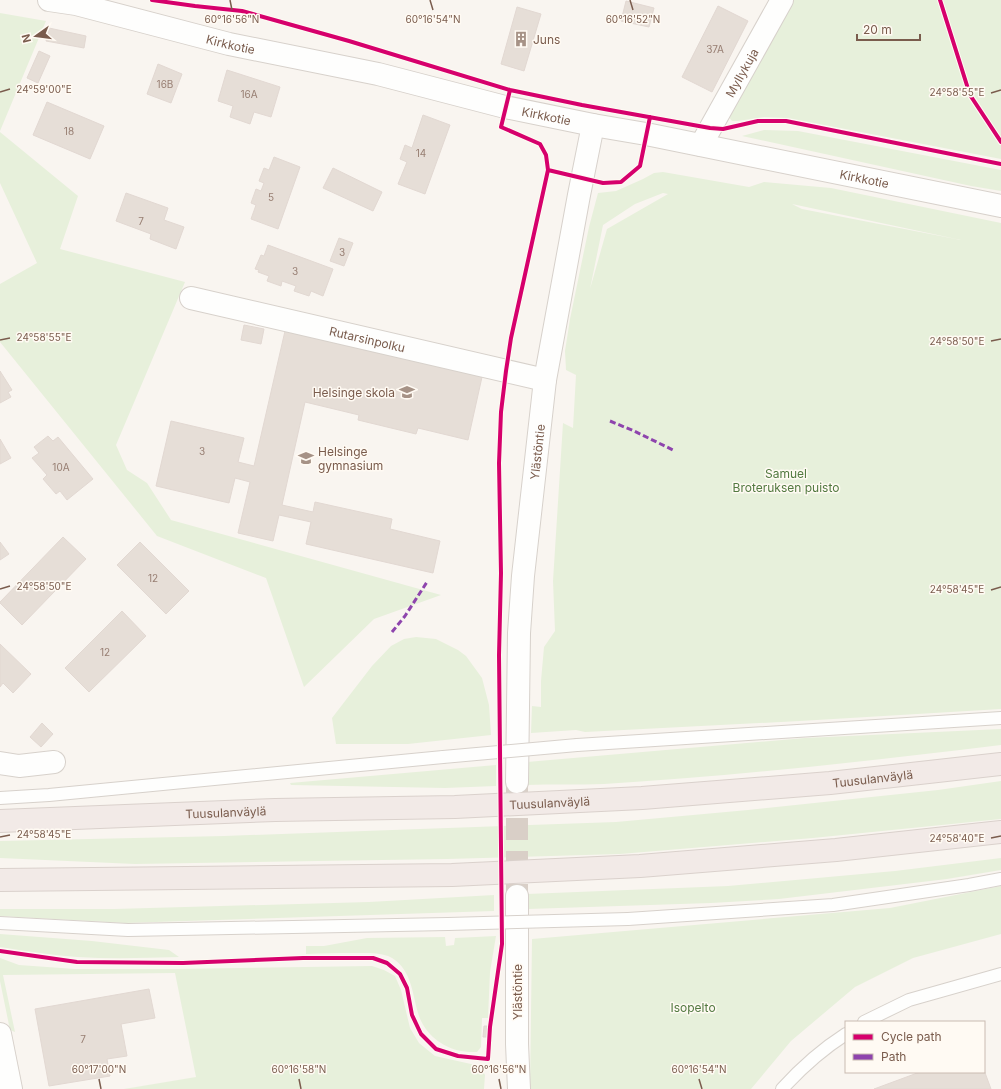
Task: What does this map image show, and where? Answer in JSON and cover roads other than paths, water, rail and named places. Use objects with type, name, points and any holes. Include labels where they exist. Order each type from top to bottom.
[{"type":"highway","name":"Tuusulanväylä","points":[[7,819],[275,810],[455,807],[642,798],[830,783],[1001,764]]},
{"type":"highway","points":[[0,880],[452,875],[640,866],[836,850],[1001,832]]},
{"type":"highway","points":[[0,883],[26,879]]},
{"type":"street","name":"Kirkkotie","points":[[49,0],[76,4],[229,44],[378,74],[505,107],[1001,206]]},
{"type":"street","name":"Myllykuja","points":[[701,145],[782,0]]},
{"type":"street","name":"Ylästöntie","points":[[517,782],[519,633],[523,576],[544,380],[578,195],[593,125]]},
{"type":"street","name":"Rutarsinpolku","points":[[190,298],[544,380]]},
{"type":"street","points":[[0,764],[19,766],[54,762]]},
{"type":"street","name":"Ylästöntie","points":[[517,896],[517,1044],[519,1089]]},
{"type":"street","points":[[0,1034],[11,1089]]},
{"type":"lane","points":[[0,798],[577,746],[1001,718]]},
{"type":"lane","points":[[0,923],[128,930],[628,919],[833,905],[1001,879]]},
{"type":"lane","points":[[866,1021],[910,1000],[1001,974]]},
{"type":"lane","points":[[782,1089],[801,1069],[832,1043],[845,1035]]},
{"type":"tunnel","points":[[517,785],[517,896]]},
{"type":"place","name":"Juns","points":[[521,39]]},
{"type":"place","name":"Helsinge skola","points":[[407,392]]},
{"type":"place","name":"Helsinge gymnasium","points":[[306,458]]},
{"type":"park label","name":"Samuel Broteruksen puisto","points":[[786,480]]},
{"type":"park label","name":"Isopelto","points":[[693,1007]]}]
